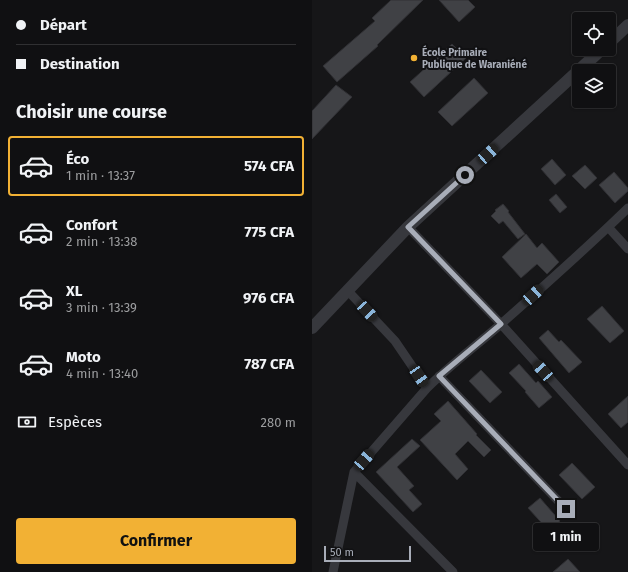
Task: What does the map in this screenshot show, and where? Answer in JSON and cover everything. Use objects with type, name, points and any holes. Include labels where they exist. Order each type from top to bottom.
[{"type":"street","points":[[616,36],[628,25]]},
{"type":"street","points":[[312,328],[408,227],[594,56]]},
{"type":"street","points":[[333,572],[354,472],[439,376],[501,324],[628,208]]},
{"type":"street","points":[[408,227],[501,324],[628,465]]},
{"type":"street","points":[[608,227],[628,249]]},
{"type":"street","points":[[348,291],[395,341],[427,388]]},
{"type":"street","points":[[439,376],[566,509]]},
{"type":"street","points":[[354,472],[453,572]]},
{"type":"building","points":[[391,0],[423,0],[377,45],[378,46],[337,82],[323,66],[375,21],[372,18]]},
{"type":"building","points":[[439,0],[468,0],[475,7],[459,22]]},
{"type":"building","points":[[452,44],[466,58],[424,97],[410,82]]},
{"type":"building","points":[[474,78],[488,93],[452,126],[438,112]]},
{"type":"building","points":[[336,85],[352,97],[312,139],[312,111]]},
{"type":"building","points":[[552,159],[566,175],[555,185],[541,169]]},
{"type":"building","points":[[585,165],[597,178],[585,189],[572,176]]},
{"type":"building","points":[[614,172],[628,188],[628,191],[615,203],[599,185]]},
{"type":"building","points":[[556,194],[567,207],[560,213],[549,200]]},
{"type":"building","points":[[503,204],[525,234],[518,239],[503,221],[499,224],[491,216],[496,211],[495,210]]},
{"type":"building","points":[[526,234],[537,248],[542,243],[559,262],[547,274],[537,264],[521,278],[502,257]]},
{"type":"building","points":[[602,306],[624,331],[610,343],[587,319]]},
{"type":"building","points":[[548,330],[559,342],[561,340],[582,362],[569,373],[539,338]]},
{"type":"building","points":[[519,364],[536,383],[538,381],[552,397],[539,408],[509,373]]},
{"type":"building","points":[[481,370],[502,392],[490,403],[469,381]]},
{"type":"building","points":[[628,396],[628,422],[621,428],[608,414]]},
{"type":"building","points":[[448,401],[477,434],[476,435],[491,450],[484,457],[468,441],[455,454],[468,469],[457,480],[420,440],[441,421],[434,414]]},
{"type":"building","points":[[412,439],[420,446],[397,467],[414,486],[409,490],[422,504],[413,512],[376,472]]},
{"type":"building","points":[[572,463],[595,487],[582,499],[559,475]]},
{"type":"building","points":[[540,498],[560,521],[549,531],[528,508]]},
{"type":"building","points":[[568,559],[580,572],[553,572]]},
{"type":"place","name":"École Primaire Publique de Waraniéné","points":[[414,58]]},
{"type":"route","points":[[465,175],[408,227],[501,324],[439,376],[566,509]]}]
